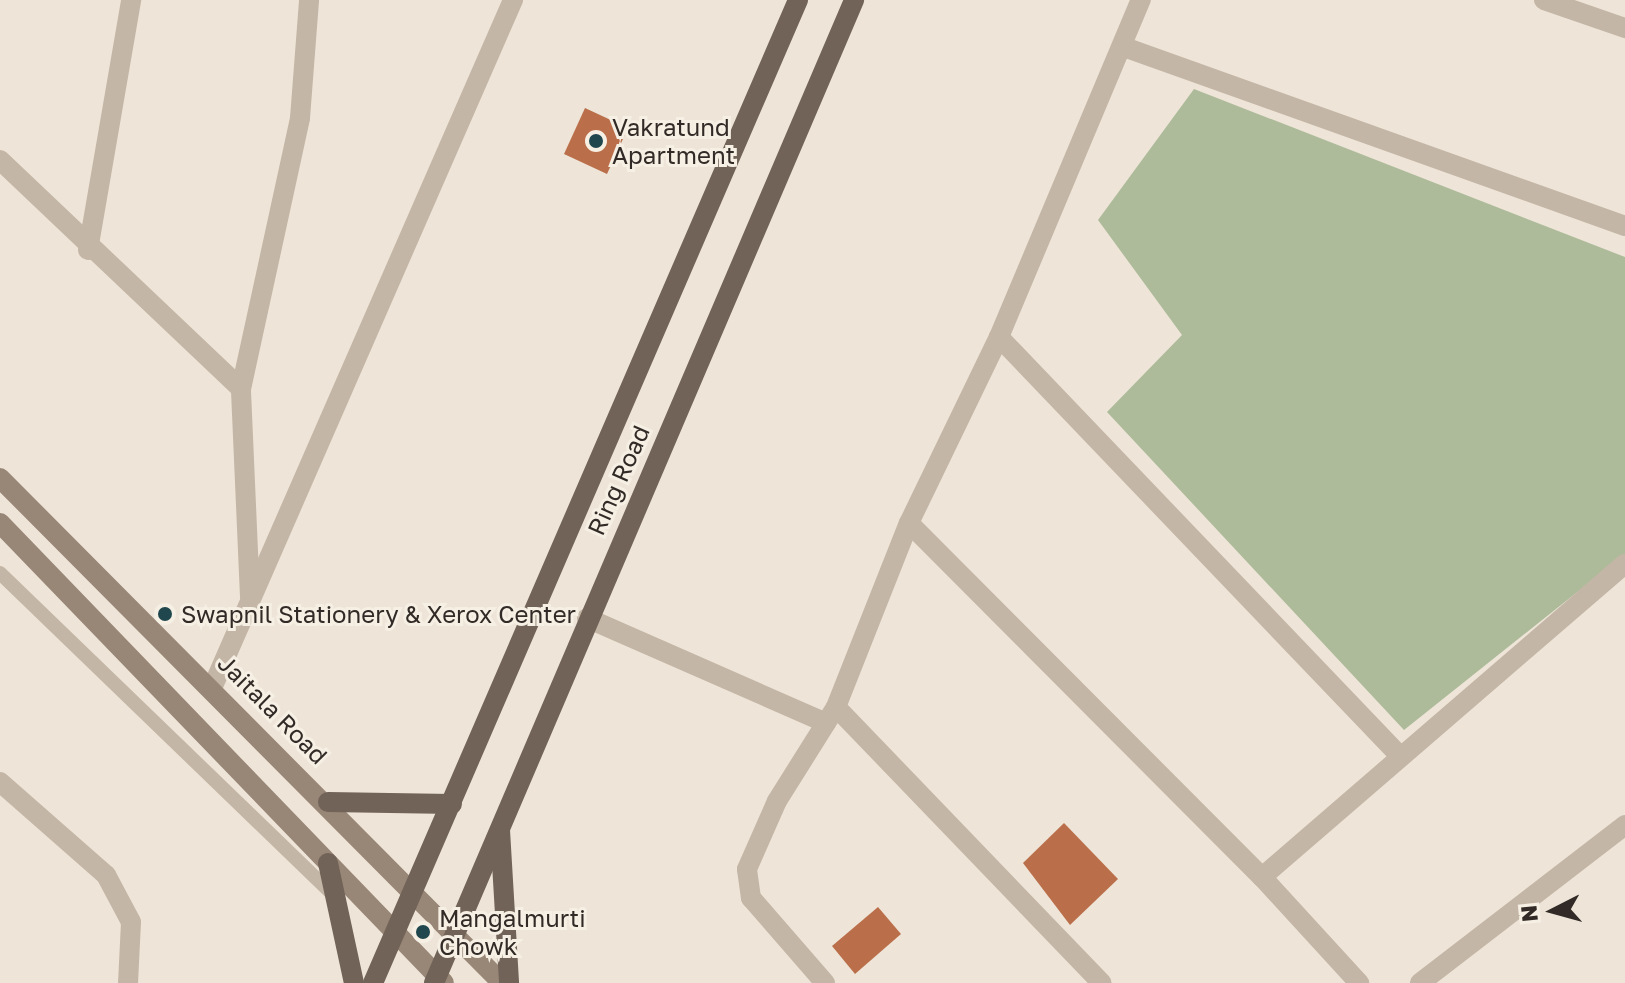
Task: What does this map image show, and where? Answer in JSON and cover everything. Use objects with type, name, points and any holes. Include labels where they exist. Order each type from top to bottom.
[{"type":"main road","points":[[373,983],[397,935],[798,0]]},
{"type":"main road","name":"Ring Road","points":[[438,981],[455,933],[587,618],[854,0]]},
{"type":"main road","name":"Jaitala Road","points":[[0,478],[213,686],[502,983]]},
{"type":"main road","points":[[0,523],[438,981]]},
{"type":"main road","points":[[328,802],[452,804]]},
{"type":"main road","points":[[500,826],[509,983]]},
{"type":"main road","points":[[328,863],[339,900],[354,983]]},
{"type":"street","points":[[88,250],[131,0]]},
{"type":"street","points":[[251,601],[241,389],[300,118],[309,0]]},
{"type":"street","points":[[213,686],[513,0]]},
{"type":"street","points":[[825,983],[751,898],[747,869],[831,715],[909,523],[999,337],[1124,47],[1141,0]]},
{"type":"street","points":[[1544,0],[1625,28]]},
{"type":"street","points":[[1124,47],[1625,226]]},
{"type":"street","points":[[0,160],[88,250],[241,389]]},
{"type":"street","points":[[999,337],[1398,754]]},
{"type":"street","points":[[909,523],[1262,877],[1359,983]]},
{"type":"street","points":[[1262,877],[1398,754],[1625,564]]},
{"type":"street","points":[[587,618],[831,715],[1102,983]]},
{"type":"street","points":[[0,782],[9,798],[106,875],[131,922],[128,983]]},
{"type":"street","points":[[1420,983],[1625,825]]},
{"type":"lane","points":[[0,573],[339,900]]},
{"type":"green space","points":[[1194,89],[1625,257],[1625,554],[1404,730],[1107,412],[1182,335],[1098,220]]},
{"type":"building","name":"Vakratund Apartment","points":[[585,108],[628,128],[607,174],[564,154]]},
{"type":"building","points":[[1064,823],[1118,879],[1070,925],[1023,863]]},
{"type":"building","points":[[878,907],[901,934],[855,974],[832,946]]},
{"type":"place","name":"Vakratund Apartment","points":[[596,141]]},
{"type":"place","name":"Swapnil Stationery & Xerox Center","points":[[165,614]]},
{"type":"place","name":"Mangalmurti Chowk","points":[[423,932]]}]
